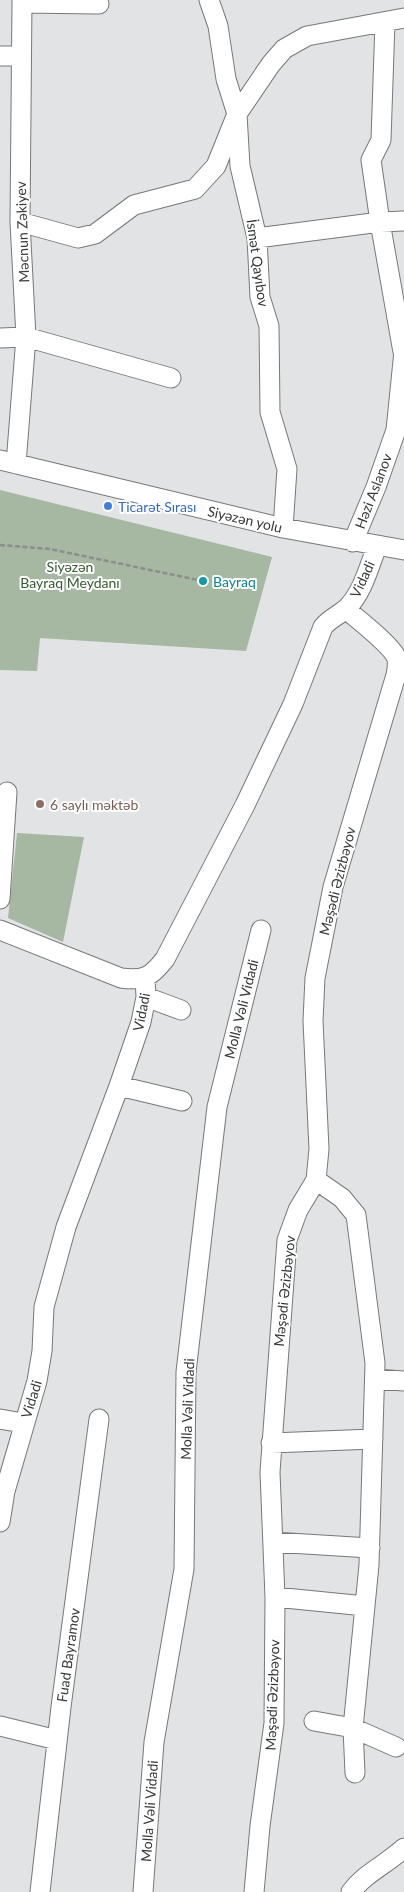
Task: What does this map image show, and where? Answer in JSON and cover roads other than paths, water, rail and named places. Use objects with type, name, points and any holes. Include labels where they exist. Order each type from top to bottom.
[{"type":"street","name":"İsmət Qayıbov","points":[[209,0],[218,26],[226,79],[236,114],[240,166],[257,238],[260,297],[269,326],[270,412],[287,469],[283,528]]},
{"type":"street","points":[[22,2],[100,4]]},
{"type":"street","name":"Məcnun Zəkiyev","points":[[8,462],[26,337],[20,222],[22,2]]},
{"type":"street","points":[[20,222],[78,238],[94,234],[134,205],[195,189],[216,166],[236,114],[271,64],[284,49],[307,36],[404,18]]},
{"type":"street","name":"Həzi Aslanov","points":[[353,542],[376,487],[396,430],[403,352],[371,160],[381,140],[385,22]]},
{"type":"street","points":[[0,56],[21,56]]},
{"type":"street","points":[[257,238],[380,222],[404,221]]},
{"type":"street","points":[[0,338],[26,337],[170,378]]},
{"type":"street","name":"Siyəzən yolu","points":[[8,462],[283,528],[404,550]]},
{"type":"street","name":"Vidadi","points":[[0,1522],[2,1491],[37,1381],[42,1351],[44,1307],[66,1227],[141,1022],[146,997],[145,977],[155,972],[166,959],[245,805],[292,704],[323,627],[330,619],[346,609],[360,591],[377,546]]},
{"type":"street","name":"Məşədi Əzizbəyov","points":[[254,1892],[260,1826],[274,1723],[275,1597],[270,1472],[287,1240],[298,1210],[316,1180],[319,1149],[313,1021],[315,978],[332,887],[396,675],[397,666],[396,658],[388,646],[346,609]]},
{"type":"street","points":[[0,899],[7,792]]},
{"type":"street","points":[[0,930],[121,978],[134,979],[145,977]]},
{"type":"street","name":"Molla Vəli Vidadi","points":[[143,1892],[154,1742],[184,1568],[186,1372],[217,1107],[261,930]]},
{"type":"street","points":[[146,997],[181,1010]]},
{"type":"street","points":[[119,1086],[182,1101]]},
{"type":"street","points":[[316,1180],[342,1198],[356,1215],[375,1363],[370,1548],[352,1728],[355,1773]]},
{"type":"street","points":[[375,1379],[404,1381]]},
{"type":"street","points":[[0,1419],[24,1423]]},
{"type":"street","name":"Fuad Bayramov","points":[[40,1892],[57,1740],[100,1419]]},
{"type":"street","points":[[272,1443],[373,1439]]},
{"type":"street","points":[[273,1542],[370,1548]]},
{"type":"street","points":[[275,1597],[365,1606]]},
{"type":"street","points":[[314,1720],[352,1728],[396,1747]]},
{"type":"street","points":[[0,1726],[57,1740]]},
{"type":"street","points":[[351,1892],[359,1881],[394,1858],[404,1848]]},
{"type":"place","name":"Ticarət Sırası","points":[[108,506]]},
{"type":"place","name":"Bayraq","points":[[203,581]]},
{"type":"place","name":"6 saylı məktəb","points":[[40,804]]},
{"type":"park label","name":"Siyəzən Bayraq Meydanı","points":[[70,574]]}]
